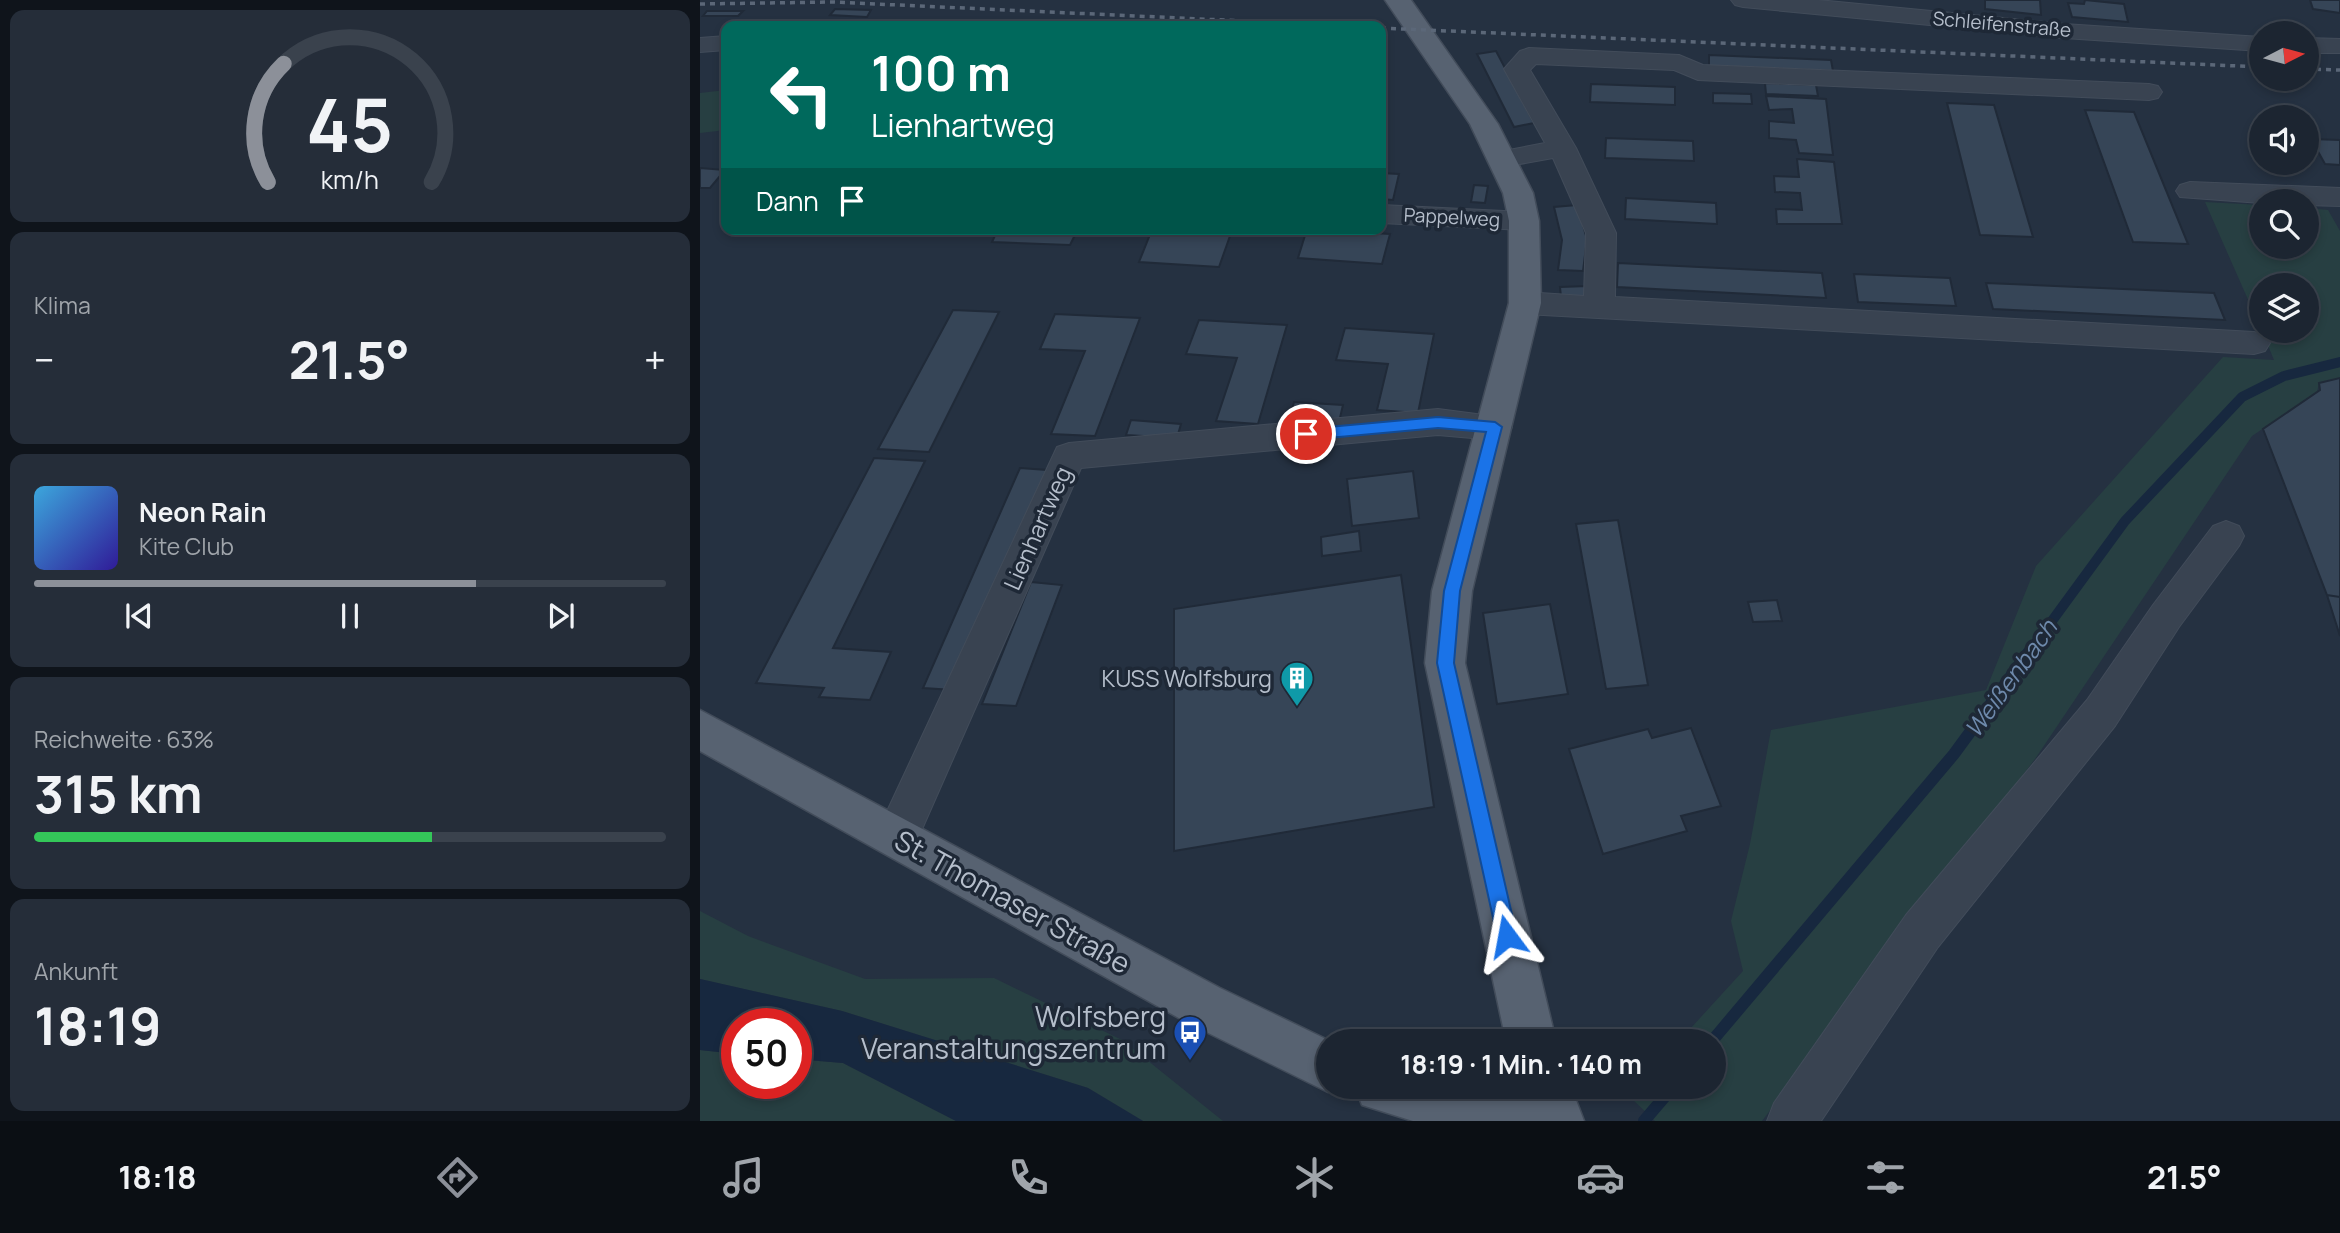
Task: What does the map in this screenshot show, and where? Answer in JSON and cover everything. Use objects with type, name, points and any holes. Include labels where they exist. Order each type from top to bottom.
[{"type":"main road","points":[[1398,0],[1484,124],[1518,193],[1524,221],[1525,303],[1452,591],[1445,663],[1528,1029]]},
{"type":"main road","name":"St. Thomaser Straße","points":[[700,729],[1203,1005],[1316,1061]]},
{"type":"main road","points":[[1427,1099],[1513,1121]]},
{"type":"main road","points":[[1550,1099],[1558,1121]]},
{"type":"street","name":"Schleifenstraße","points":[[1743,0],[1922,8],[2064,31],[2249,43]]},
{"type":"street","points":[[700,45],[721,43]]},
{"type":"street","points":[[2319,45],[2340,46]]},
{"type":"street","points":[[1600,307],[1601,233],[1562,148],[1517,69],[1529,56],[1679,63],[1698,72],[2149,92]]},
{"type":"street","points":[[1503,159],[1562,148]]},
{"type":"street","points":[[2190,191],[2340,197]]},
{"type":"street","name":"Pappelweg","points":[[1386,214],[1524,221]]},
{"type":"street","points":[[1525,303],[2249,343]]},
{"type":"street","name":"Lienhartweg","points":[[897,837],[1069,456],[1438,422],[1495,427]]},
{"type":"street","points":[[1792,1121],[1922,931],[2102,713],[2166,616],[2226,536]]},
{"type":"green space","points":[[721,91],[721,131],[700,133],[700,93]]},
{"type":"green space","points":[[2205,202],[2249,204],[2249,259],[2319,259],[2319,209],[2328,210],[2340,231],[2340,378],[2319,383],[2317,392],[2252,436],[2035,759],[1762,1121],[1655,1121],[1632,1099],[1726,1099],[1726,1029],[1690,1029],[1743,971],[1731,921],[1750,844],[1771,730],[1986,690],[2036,566],[2223,357],[2274,360],[2267,343],[2319,343],[2319,273],[2249,273],[2249,302]]},
{"type":"green space","points":[[700,911],[748,936],[865,979],[994,978],[1122,1040],[1223,1121],[1143,1121],[1088,1088],[842,1011],[700,979]]},
{"type":"green space","points":[[700,1050],[721,1052],[721,1099],[812,1099],[812,1060],[843,1063],[956,1121],[700,1121]]},
{"type":"water","points":[[700,979],[842,1011],[1088,1088],[1143,1121],[956,1121],[843,1063],[812,1060],[812,1008],[721,1008],[721,1052],[700,1050]]},
{"type":"building","points":[[1985,0],[2040,0],[2041,15],[1985,9]]},
{"type":"building","points":[[2085,0],[2124,4],[2128,22],[2072,17],[2068,3],[2084,4]]},
{"type":"building","points":[[2310,0],[2340,0],[2340,13],[2313,9]]},
{"type":"building","points":[[835,9],[871,10],[867,17],[830,15]]},
{"type":"building","points":[[707,11],[743,11],[738,16],[703,16]]},
{"type":"building","points":[[1496,51],[1534,123],[1514,127],[1477,54]]},
{"type":"building","points":[[1709,55],[1831,60],[1833,71],[1709,66]]},
{"type":"building","points":[[1765,83],[1816,85],[1818,96],[1766,94]]},
{"type":"building","points":[[1591,84],[1675,87],[1675,105],[1590,102]]},
{"type":"building","points":[[1713,93],[1751,94],[1752,104],[1713,103]]},
{"type":"building","points":[[1766,96],[1826,99],[1833,155],[1799,153],[1796,140],[1769,138],[1769,121],[1794,123],[1792,109],[1769,110]]},
{"type":"building","points":[[1947,103],[1994,105],[2033,237],[1980,235]]},
{"type":"building","points":[[2085,110],[2134,112],[2188,244],[2133,242]]},
{"type":"building","points":[[1606,138],[1693,141],[1694,161],[1605,158]]},
{"type":"building","points":[[2319,139],[2340,140],[2340,165],[2325,164],[2319,153]]},
{"type":"building","points":[[1797,159],[1834,162],[1842,224],[1777,224],[1776,209],[1802,210],[1800,193],[1775,192],[1774,176],[1799,177]]},
{"type":"building","points":[[700,168],[721,170],[721,175],[710,188],[700,188]]},
{"type":"building","points":[[1386,173],[1399,174],[1393,200],[1386,199]]},
{"type":"building","points":[[1474,185],[1488,186],[1485,203],[1471,202]]},
{"type":"building","points":[[1626,198],[1716,203],[1717,224],[1625,219]]},
{"type":"building","points":[[1577,205],[1587,239],[1583,271],[1558,270],[1562,240],[1554,207]]},
{"type":"building","points":[[1390,234],[1382,264],[1298,258],[1305,235]]},
{"type":"building","points":[[995,235],[1075,235],[1070,245],[992,242]]},
{"type":"building","points":[[1150,235],[1230,236],[1219,267],[1139,262]]},
{"type":"building","points":[[1618,263],[1822,273],[1826,298],[1617,287]]},
{"type":"building","points":[[1854,274],[1950,278],[1956,306],[1858,302]]},
{"type":"building","points":[[1986,283],[2214,293],[2225,320],[1993,309]]},
{"type":"building","points":[[1588,286],[1589,296],[1561,297],[1560,287]]},
{"type":"building","points":[[953,310],[999,312],[929,452],[878,449]]},
{"type":"building","points":[[1055,314],[1140,318],[1095,436],[1051,434],[1085,351],[1040,349]]},
{"type":"building","points":[[1199,320],[1287,325],[1258,424],[1216,421],[1237,358],[1186,354]]},
{"type":"building","points":[[1345,328],[1434,334],[1418,413],[1377,410],[1388,364],[1336,360]]},
{"type":"building","points":[[2340,378],[2340,597],[2327,595],[2263,429],[2320,390],[2319,383]]},
{"type":"building","points":[[1294,402],[1343,405],[1339,422],[1290,418]]},
{"type":"building","points":[[1131,420],[1181,424],[1177,438],[1126,435]]},
{"type":"building","points":[[874,458],[925,461],[833,648],[891,652],[870,700],[819,697],[824,688],[756,683]]},
{"type":"building","points":[[1020,468],[1047,470],[954,690],[923,688]]},
{"type":"building","points":[[1413,471],[1419,518],[1352,526],[1347,479]]},
{"type":"building","points":[[1618,520],[1648,685],[1606,689],[1576,524]]},
{"type":"building","points":[[1359,531],[1361,551],[1322,556],[1321,537]]},
{"type":"building","name":"KUSS Wolfsburg","points":[[1401,575],[1434,807],[1174,851],[1174,609]]},
{"type":"building","points":[[1031,582],[1062,585],[1016,706],[982,704]]},
{"type":"building","points":[[2327,595],[2340,597],[2340,636]]},
{"type":"building","points":[[1777,600],[1782,621],[1753,622],[1748,602]]},
{"type":"building","points":[[1550,604],[1568,694],[1497,704],[1483,613]]},
{"type":"building","points":[[1691,728],[1721,806],[1681,816],[1687,831],[1603,854],[1569,749],[1648,729],[1652,738]]},
{"type":"waterway","name":"Weißenbach","points":[[2027,655],[2125,521],[2242,397],[2284,376],[2340,362]]},
{"type":"waterway","name":"Weißenbach","points":[[1722,1029],[1954,754],[2028,653]]},
{"type":"waterway","name":"Weißenbach","points":[[1644,1121],[1663,1099]]},
{"type":"railway","points":[[700,4],[833,2],[1245,21]]},
{"type":"railway","points":[[1386,28],[2249,66]]},
{"type":"railway","points":[[2319,69],[2340,70]]},
{"type":"place","name":"KUSS Wolfsburg","points":[[1297,708]]},
{"type":"place","name":"Wolfsberg Veranstaltungszentrum","points":[[1190,1062]]},
{"type":"route","points":[[1306,434],[1438,422],[1495,427],[1452,591],[1445,663],[1507,936]]}]
